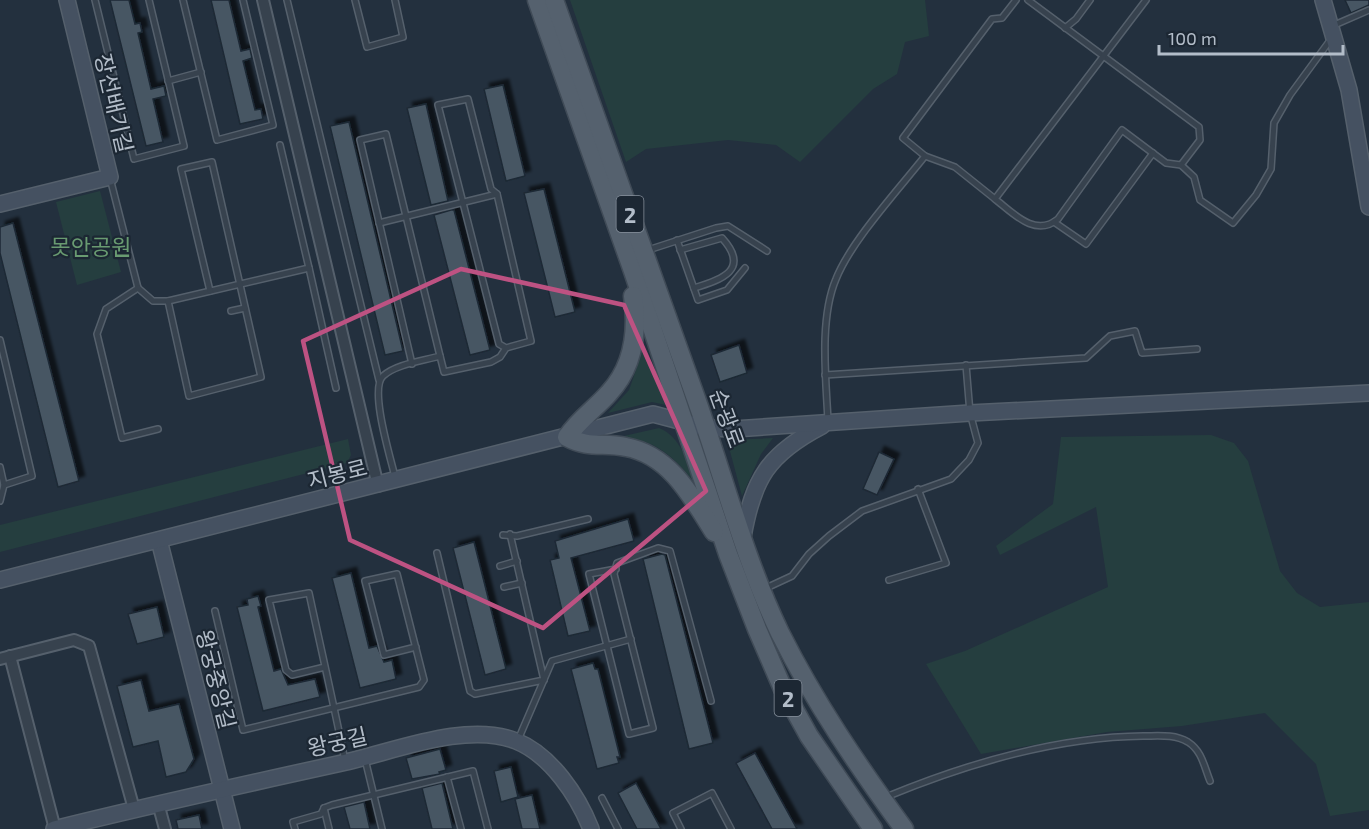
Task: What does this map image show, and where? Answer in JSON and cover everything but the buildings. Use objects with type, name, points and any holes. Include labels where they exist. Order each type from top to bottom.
[{"type":"main road","name":"순광로","points":[[537,0],[633,271],[728,554],[783,689],[838,782],[873,829]]},
{"type":"main road","name":"순광로","points":[[554,0],[744,537],[780,632],[818,704],[903,829]]},
{"type":"main road","points":[[633,271],[634,344],[624,370],[611,392],[577,422],[567,437],[582,445],[625,447],[641,451],[664,463],[682,483],[728,554]]},
{"type":"street","name":"장선배기길","points":[[0,204],[110,177],[67,0]]},
{"type":"street","points":[[263,0],[378,486]]},
{"type":"street","points":[[1323,0],[1349,90],[1369,207]]},
{"type":"street","name":"지봉로","points":[[0,580],[396,482],[653,414],[706,428],[734,429],[970,413],[1369,393]]},
{"type":"street","points":[[744,537],[750,501],[760,475],[773,459],[798,438],[828,423]]},
{"type":"street","name":"왕궁중앙길","points":[[159,540],[232,829]]},
{"type":"street","points":[[55,829],[5,658],[74,640],[89,646],[134,809]]},
{"type":"street","name":"왕궁길","points":[[55,829],[76,826],[158,803],[346,762],[395,756],[462,736],[486,735],[517,741],[545,760],[562,779],[591,829]]},
{"type":"street","points":[[158,803],[165,829]]},
{"type":"lane","points":[[95,0],[134,159],[184,146],[149,0]]},
{"type":"lane","points":[[183,0],[217,140],[273,125],[243,0]]},
{"type":"lane","points":[[287,0],[379,381],[377,396],[396,482]]},
{"type":"lane","points":[[355,0],[367,47],[403,37],[395,0]]},
{"type":"lane","points":[[1016,0],[1002,18],[993,20],[903,138],[925,156],[955,167],[1032,226],[1043,226],[1054,222],[1122,130],[1166,163],[1181,165],[1194,177],[1200,200],[1233,223],[1256,195],[1271,169],[1275,123],[1284,105],[1332,31],[1369,10]]},
{"type":"lane","points":[[1028,0],[1199,127],[1200,140],[1181,165]]},
{"type":"lane","points":[[1065,27],[1076,19],[1090,0]]},
{"type":"lane","points":[[995,199],[1146,0]]},
{"type":"lane","points":[[168,81],[201,72]]},
{"type":"lane","points":[[412,364],[360,140],[386,134],[444,372],[491,362],[500,357],[507,348],[531,341],[497,194],[491,189],[468,99],[438,105],[499,344],[507,348]]},
{"type":"lane","points":[[280,145],[336,388]]},
{"type":"lane","points":[[1054,222],[1086,244],[1153,153]]},
{"type":"lane","points":[[828,423],[825,375],[829,309],[835,280],[848,256],[925,156]]},
{"type":"lane","points":[[168,301],[189,396],[261,377],[212,162],[181,169],[210,291]]},
{"type":"lane","points":[[110,177],[138,288],[153,301],[168,301],[309,268]]},
{"type":"lane","points":[[379,223],[497,194]]},
{"type":"lane","points":[[644,251],[728,226],[767,251]]},
{"type":"lane","points":[[680,250],[722,238],[729,246],[733,260],[731,271],[724,279],[694,288]]},
{"type":"lane","points":[[677,240],[698,300],[727,290],[745,268]]},
{"type":"lane","points":[[138,288],[106,309],[97,334],[122,438],[158,429]]},
{"type":"lane","points":[[231,311],[245,308]]},
{"type":"lane","points":[[825,375],[1086,358],[1110,336],[1135,332],[1138,348],[1142,353],[1197,349]]},
{"type":"lane","points":[[0,340],[32,476],[4,484]]},
{"type":"lane","points":[[379,381],[384,375],[440,356]]},
{"type":"lane","points":[[763,589],[792,576],[809,554],[862,511],[951,479],[976,451],[978,443],[970,413],[966,365]]},
{"type":"lane","points":[[0,467],[4,484],[0,501]]},
{"type":"lane","points":[[889,580],[946,563],[918,489]]},
{"type":"lane","points":[[503,535],[517,536],[588,519]]},
{"type":"lane","points":[[510,534],[544,680]]},
{"type":"lane","points":[[616,568],[589,574],[629,734],[652,728],[615,574],[617,563],[658,548],[670,551],[711,701]]},
{"type":"lane","points":[[437,553],[470,691],[475,694],[544,680]]},
{"type":"lane","points":[[500,566],[517,561]]},
{"type":"lane","points":[[215,611],[243,730],[419,687],[424,680],[416,646],[397,574],[365,581],[384,655],[416,646]]},
{"type":"lane","points":[[504,587],[522,583]]},
{"type":"lane","points":[[325,667],[292,675],[286,670],[269,600],[309,593],[346,762]]},
{"type":"lane","points":[[517,741],[552,661],[608,648],[631,639]]},
{"type":"lane","points":[[881,799],[976,764],[1058,745],[1122,736],[1174,736],[1187,742],[1199,751],[1210,781]]},
{"type":"lane","points":[[365,758],[382,829]]},
{"type":"lane","points":[[295,829],[293,822],[321,814],[324,808],[473,771],[488,829]]},
{"type":"lane","points":[[447,777],[460,829]]},
{"type":"lane","points":[[681,829],[673,813],[712,793],[731,829]]},
{"type":"lane","points":[[602,798],[618,829]]},
{"type":"lane","points":[[324,808],[329,829]]},
{"type":"highlighted area","points":[[461,269],[624,305],[706,491],[543,628],[350,540],[303,341]]},
{"type":"green space","points":[[570,0],[925,0],[929,36],[905,42],[897,74],[873,89],[800,162],[776,145],[728,140],[646,149],[626,162]]},
{"type":"green space","name":"못안공원","points":[[100,191],[121,272],[77,285],[56,202]]},
{"type":"green space","points":[[644,347],[666,405],[652,402],[608,413],[629,390]]},
{"type":"green space","points":[[659,428],[678,443],[695,483],[670,456],[661,450],[641,441],[615,438]]},
{"type":"green space","points":[[1211,435],[1234,443],[1248,461],[1280,571],[1297,593],[1320,607],[1369,602],[1369,810],[1330,816],[1316,764],[1265,713],[1182,726],[1107,732],[981,754],[926,664],[965,651],[1108,587],[1096,507],[1000,555],[996,546],[1053,504],[1061,437]]},
{"type":"green space","points":[[773,438],[761,454],[742,496],[727,440]]},
{"type":"green space","points":[[348,439],[351,455],[347,463],[0,552],[0,525]]}]
